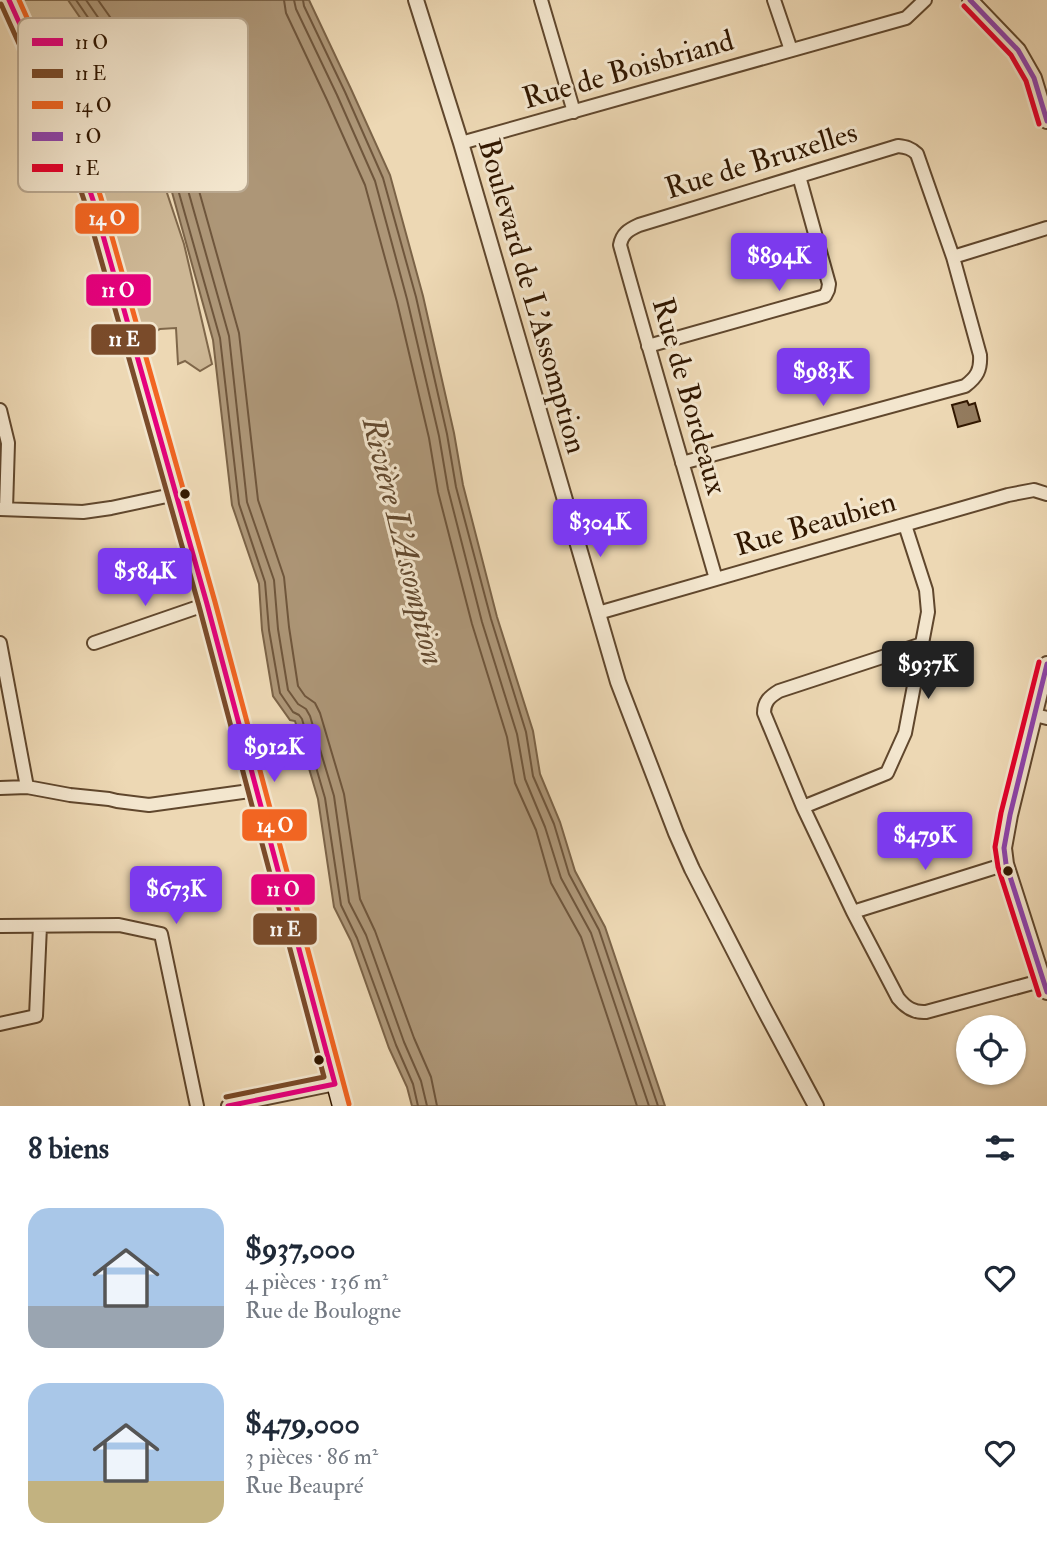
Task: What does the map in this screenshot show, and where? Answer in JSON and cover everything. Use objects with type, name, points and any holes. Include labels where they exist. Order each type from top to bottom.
[{"type":"main road","points":[[9,0],[18,19]]},
{"type":"main road","points":[[90,192],[207,604],[341,1106]]},
{"type":"street","name":"Boulevard de L'Assomption","points":[[416,0],[461,143],[618,682],[692,869],[762,1007],[817,1106]]},
{"type":"street","points":[[541,0],[574,112]]},
{"type":"street","points":[[774,0],[791,50]]},
{"type":"street","name":"Rue de Boisbriand","points":[[461,143],[906,18],[925,0]]},
{"type":"street","points":[[970,0],[1041,76],[1047,121]]},
{"type":"street","name":"Rue de Bruxelles","points":[[629,229],[898,146],[909,147],[917,154],[953,257]]},
{"type":"street","points":[[648,346],[825,296],[829,284],[799,176]]},
{"type":"street","points":[[682,463],[965,386],[976,378],[981,368],[980,355],[953,257],[1047,228]]},
{"type":"street","name":"Rue de Bordeaux","points":[[629,229],[622,237],[620,246],[716,579]]},
{"type":"street","points":[[0,410],[8,443],[3,509],[83,512],[176,494]]},
{"type":"street","name":"Rue Beaubien","points":[[598,613],[1008,495],[1034,490],[1047,494]]},
{"type":"street","points":[[803,807],[887,773],[905,733],[928,612],[926,590],[905,524]]},
{"type":"street","points":[[94,643],[207,604]]},
{"type":"street","points":[[0,643],[27,787]]},
{"type":"street","points":[[922,644],[779,691],[764,705],[764,713],[803,807],[853,912],[898,998],[904,1006],[913,1011],[926,1012],[1045,986],[1006,864],[1004,848],[1010,815],[1041,717],[1047,664]]},
{"type":"street","points":[[0,788],[27,787],[70,796],[149,805],[257,790]]},
{"type":"street","points":[[853,912],[1006,864]]},
{"type":"street","points":[[0,926],[119,925],[161,934],[197,1106]]},
{"type":"street","points":[[0,1024],[36,1016],[40,926]]},
{"type":"street","points":[[228,1106],[335,1084]]},
{"type":"shaded area","points":[[9,0],[75,0],[86,18],[18,18]]},
{"type":"shaded area","points":[[92,192],[167,192],[184,244],[212,364],[200,371],[185,361],[178,364],[176,328],[160,329],[143,340]]},
{"type":"water","name":"Rivière L'Assomption","points":[[68,0],[309,0],[390,175],[423,296],[463,485],[497,617],[533,731],[540,774],[560,822],[575,871],[605,927],[665,1106],[412,1106],[351,941],[334,907],[318,799],[295,721],[290,720],[273,696],[262,630],[259,584],[232,505],[213,340],[172,192],[248,192],[248,18],[80,18]]},
{"type":"building","points":[[967,401],[969,405],[975,403],[980,421],[958,427],[952,405]]},
{"type":"transit line","points":[[9,0],[18,20]]},
{"type":"transit line","points":[[19,0],[27,18]]},
{"type":"transit line","points":[[970,0],[1018,50],[1034,78],[1047,121]]},
{"type":"transit line","points":[[1,4],[18,42]]},
{"type":"transit line","points":[[964,6],[1011,55],[1026,81],[1039,124]]},
{"type":"transit line","points":[[81,192],[199,606],[324,1077],[226,1097]]},
{"type":"transit line","points":[[90,192],[207,604],[335,1084],[228,1106]]},
{"type":"transit line","points":[[99,192],[215,602],[349,1104]]},
{"type":"transit line","points":[[1039,662],[995,847],[998,867],[1039,995]]},
{"type":"transit line","points":[[1047,664],[1004,848],[1006,864],[1047,992]]}]
